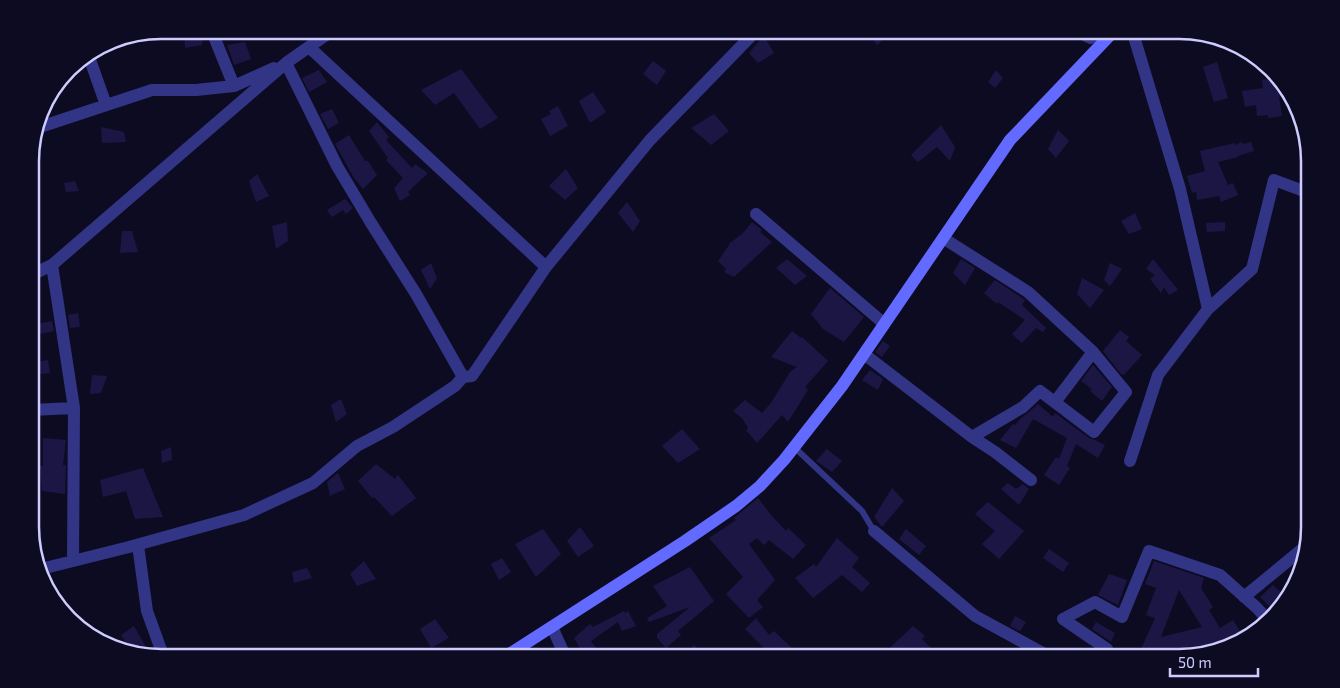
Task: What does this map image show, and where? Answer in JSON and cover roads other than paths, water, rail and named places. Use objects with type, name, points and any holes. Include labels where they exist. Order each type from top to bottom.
[{"type":"street","points":[[215,39],[234,86]]},
{"type":"street","points":[[39,271],[52,265],[286,63],[320,39]]},
{"type":"street","points":[[46,568],[138,545],[244,515],[313,483],[357,446],[393,427],[455,386],[463,377],[472,376],[546,267],[650,140],[748,39]]},
{"type":"street","points":[[517,649],[736,506],[760,486],[794,447],[842,386],[1010,140],[1106,39]]},
{"type":"street","points":[[1135,39],[1180,189],[1208,310]]},
{"type":"street","points":[[309,47],[546,267]]},
{"type":"street","points":[[90,61],[106,105]]},
{"type":"street","points":[[44,126],[152,90],[196,90],[234,86],[286,63]]},
{"type":"street","points":[[286,63],[337,166],[416,294],[463,377]]},
{"type":"street","points":[[1130,461],[1158,374],[1208,310],[1252,270],[1274,180],[1301,190]]},
{"type":"street","points":[[756,214],[881,321],[883,326]]},
{"type":"street","points":[[943,238],[1028,292],[1093,352],[1126,392],[1094,432],[1040,391],[1022,406],[972,437]]},
{"type":"street","points":[[52,265],[74,408],[73,560]]},
{"type":"street","points":[[1055,402],[1093,352]]},
{"type":"street","points":[[864,354],[1030,480]]},
{"type":"street","points":[[39,410],[74,408]]},
{"type":"street","points":[[874,531],[975,616],[1036,649]]},
{"type":"street","points":[[138,545],[147,611],[161,649]]},
{"type":"street","points":[[1107,649],[1063,619],[1095,602],[1122,617],[1149,551],[1220,575],[1263,616]]},
{"type":"street","points":[[1244,597],[1298,552]]},
{"type":"street","points":[[552,627],[562,649]]},
{"type":"lane","points":[[794,447],[862,512],[874,531]]}]
